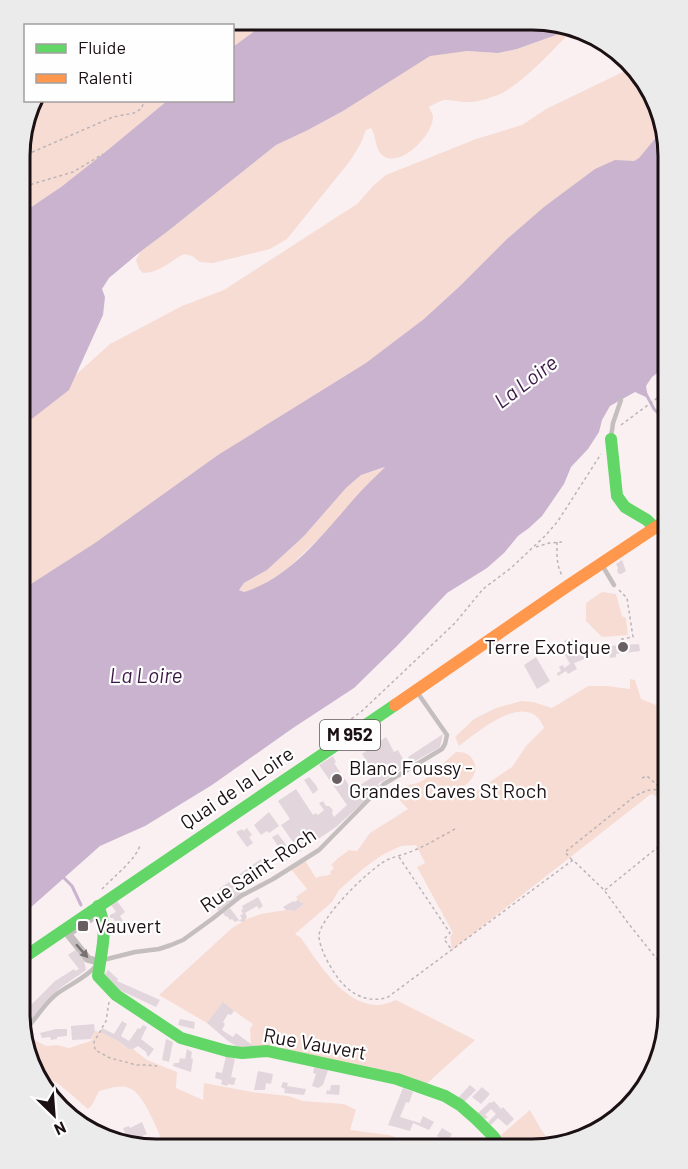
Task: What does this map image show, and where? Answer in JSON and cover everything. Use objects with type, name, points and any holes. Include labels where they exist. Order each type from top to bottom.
[{"type":"main road","points":[[610,440],[617,496],[625,507],[647,520],[655,528]]},
{"type":"main road","name":"Quai de la Loire","points":[[30,954],[67,932],[326,751],[655,528]]},
{"type":"main road","points":[[99,962],[104,949],[101,908]]},
{"type":"main road","name":"Rue Vauvert","points":[[99,962],[98,976],[112,992],[181,1038],[227,1052],[267,1051],[388,1077],[445,1096],[460,1105],[495,1139]]},
{"type":"street","points":[[67,932],[88,959],[99,962]]},
{"type":"lane","points":[[610,440],[621,400]]},
{"type":"lane","points":[[601,563],[614,585]]},
{"type":"lane","name":"Rue Saint-Roch","points":[[30,1025],[57,993],[89,974],[99,962],[183,940],[240,896],[273,879],[319,850],[384,784],[442,749],[446,744],[447,735],[415,690]]},
{"type":"path","points":[[30,153],[113,117],[135,113],[144,102]]},
{"type":"path","points":[[30,184],[73,172],[103,154]]},
{"type":"path","points":[[360,713],[455,624],[483,589],[533,548],[558,521],[619,427],[658,398]]},
{"type":"path","points":[[557,542],[560,573]]},
{"type":"path","points":[[533,548],[562,542]]},
{"type":"path","points":[[614,585],[627,598],[633,637],[622,639],[623,645]]},
{"type":"path","points":[[642,778],[647,776],[658,786]]},
{"type":"path","points":[[658,790],[647,790],[635,796],[566,852],[604,891],[658,960]]},
{"type":"path","points":[[183,820],[192,833]]},
{"type":"path","points":[[455,829],[414,851],[389,859],[377,867],[354,887],[321,927],[320,946],[338,978],[352,992],[373,1001],[381,1000],[399,990],[573,860]]},
{"type":"path","points":[[101,908],[100,891],[139,850],[140,845]]},
{"type":"path","points":[[604,891],[658,847]]},
{"type":"path","points":[[399,856],[450,933],[444,939],[452,950]]},
{"type":"path","points":[[112,992],[106,1021],[94,1042],[95,1050],[110,1058],[137,1065],[157,1066]]},
{"type":"shaded area","points":[[234,30],[328,30],[234,81]]},
{"type":"shaded area","points":[[562,33],[568,35],[524,77],[502,93],[474,102],[443,100],[429,107],[433,116],[428,131],[416,147],[400,157],[392,159],[381,154],[371,128],[366,130],[350,161],[287,239],[270,249],[213,263],[200,262],[184,254],[155,271],[143,273],[139,269],[136,260],[140,252],[276,145],[343,111],[430,55],[467,51],[498,53]]},
{"type":"shaded area","points":[[625,71],[641,93],[651,115],[657,137],[432,402],[30,623],[30,416],[110,344],[182,306],[224,290],[357,204],[386,175],[476,139],[522,125],[546,109]]},
{"type":"shaded area","points":[[42,102],[198,102],[96,160],[30,208],[31,139]]},
{"type":"shaded area","points":[[387,467],[363,489],[333,525],[287,569],[259,587],[244,592],[239,590],[244,583],[267,570],[304,536],[346,488],[361,475]]},
{"type":"shaded area","points":[[602,592],[616,594],[622,616],[626,618],[628,635],[602,637],[586,621],[586,603]]},
{"type":"shaded area","points":[[630,679],[635,680],[641,699],[658,706],[658,797],[651,794],[452,950],[450,937],[453,933],[417,867],[425,863],[416,845],[401,846],[382,855],[364,868],[339,890],[332,902],[295,934],[301,938],[333,981],[354,998],[378,1005],[396,1000],[475,1040],[422,1088],[251,1044],[250,1029],[253,1024],[234,1011],[207,1023],[159,995],[232,928],[261,914],[295,911],[303,905],[296,897],[307,889],[290,868],[304,859],[316,878],[331,874],[334,868],[331,865],[337,859],[349,850],[357,851],[370,833],[408,809],[388,788],[422,781],[456,752],[459,752],[470,756],[475,770],[472,778],[457,793],[475,792],[512,767],[526,746],[544,728],[537,717],[527,712],[516,712],[491,723],[459,746],[455,737],[474,719],[496,708],[521,701],[552,708],[588,686],[630,689]]},
{"type":"shaded area","points":[[95,1031],[100,1032],[118,1041],[127,1049],[133,1049],[147,1060],[177,1072],[176,1088],[203,1100],[204,1083],[288,1096],[303,1101],[344,1104],[356,1110],[350,1130],[389,1135],[401,1139],[161,1139],[145,1104],[135,1091],[118,1087],[99,1091],[88,1109],[84,1105],[84,1085],[59,1085],[48,1078],[32,1039],[46,1046],[57,1045],[69,1048],[91,1041]]},
{"type":"shaded area","points":[[530,1110],[548,1138],[502,1139],[500,1136]]},
{"type":"water","points":[[256,30],[532,30],[561,33],[517,49],[498,53],[467,51],[430,56],[343,111],[276,145],[109,278],[102,289],[105,297],[103,315],[69,390],[30,420],[30,208],[61,187],[166,102],[234,102],[234,46]]},
{"type":"water","name":"La Loire","points":[[657,137],[658,372],[646,386],[648,398],[635,392],[610,406],[602,420],[599,432],[588,449],[571,467],[564,484],[542,516],[518,536],[487,568],[447,593],[354,688],[212,785],[145,826],[100,846],[30,908],[30,585],[95,543],[218,455],[366,363],[424,319],[507,239],[544,207],[595,169],[615,160],[634,161]],"holes":[[[385,467],[295,563],[262,585],[244,592],[239,590],[244,583],[267,570],[304,536],[346,488],[361,475]]]},
{"type":"building","points":[[622,560],[626,571],[619,574],[616,564]]},
{"type":"building","points":[[567,639],[568,641],[573,639],[585,659],[574,663],[577,669],[568,674],[566,671],[558,676],[557,673],[561,671],[559,667],[563,665],[564,668],[570,664],[560,646]]},
{"type":"building","points":[[639,644],[640,651],[616,654],[616,657],[610,658],[608,646]]},
{"type":"building","points":[[536,657],[550,681],[537,689],[524,665]]},
{"type":"building","points":[[443,734],[440,747],[412,763],[408,757]]},
{"type":"building","points":[[386,737],[394,752],[398,750],[407,766],[378,784],[379,786],[367,794],[369,797],[336,827],[287,860],[272,837],[278,834],[287,846],[293,842],[281,825],[290,819],[278,801],[296,789],[313,815],[316,813],[318,815],[324,810],[319,803],[323,801],[333,810],[334,817],[347,805],[319,765],[333,756],[336,762],[334,763],[352,790],[376,775],[362,754]]},
{"type":"building","points":[[309,777],[318,790],[313,794],[304,780]]},
{"type":"building","points":[[269,812],[279,826],[261,835],[254,825]]},
{"type":"building","points":[[247,828],[252,835],[249,837],[253,843],[247,847],[236,832]]},
{"type":"building","points":[[265,856],[271,867],[241,888],[244,892],[218,911],[216,905],[222,897],[219,889]]},
{"type":"building","points":[[258,897],[263,906],[259,909],[257,906],[245,913],[247,917],[244,922],[238,921],[242,919],[240,915],[243,914],[242,906]]},
{"type":"building","points":[[298,900],[304,904],[295,911],[286,910],[283,907],[293,901]]},
{"type":"building","points":[[117,901],[125,912],[120,916],[123,921],[118,925],[113,918],[110,918],[110,915],[116,912],[111,905]]},
{"type":"building","points":[[230,908],[239,920],[235,922],[230,920],[223,913]]},
{"type":"building","points":[[75,950],[84,960],[86,970],[60,988],[41,1007],[30,1022],[30,1006],[55,981],[74,969],[75,971],[79,969],[68,955]]},
{"type":"building","points":[[108,970],[118,979],[117,981],[160,1000],[156,1007],[113,987],[104,976]]},
{"type":"building","points":[[223,1002],[234,1011],[231,1015],[228,1014],[223,1022],[225,1024],[222,1030],[233,1037],[236,1033],[251,1044],[261,1047],[259,1049],[238,1047],[207,1023]]},
{"type":"building","points":[[180,1019],[195,1022],[194,1029],[178,1025]]},
{"type":"building","points":[[122,1021],[127,1024],[121,1036],[129,1041],[138,1028],[140,1029],[143,1025],[147,1027],[141,1039],[154,1049],[148,1057],[146,1052],[138,1046],[128,1049],[100,1032],[102,1028],[114,1034]]},
{"type":"building","points":[[94,1024],[95,1031],[91,1039],[72,1040],[71,1026]]},
{"type":"building","points":[[67,1029],[67,1036],[51,1040],[50,1037],[42,1038],[40,1033]]},
{"type":"building","points":[[166,1039],[173,1042],[169,1062],[162,1060]]},
{"type":"building","points":[[187,1049],[192,1052],[191,1072],[173,1066],[174,1063],[179,1063],[180,1058],[185,1059]]},
{"type":"building","points":[[226,1056],[235,1059],[231,1077],[236,1078],[234,1085],[221,1084],[222,1080],[215,1078],[216,1072],[222,1073]]},
{"type":"building","points":[[316,1066],[328,1070],[323,1085],[318,1088],[312,1086]]},
{"type":"building","points":[[258,1071],[273,1074],[271,1084],[266,1083],[265,1090],[254,1090]]},
{"type":"building","points":[[283,1082],[288,1083],[287,1086],[306,1089],[304,1095],[284,1093],[285,1089],[281,1087]]},
{"type":"building","points":[[331,1085],[340,1085],[339,1095],[326,1094],[327,1090],[330,1091]]},
{"type":"building","points":[[470,1085],[476,1090],[464,1102],[458,1098]]},
{"type":"building","points":[[482,1087],[490,1094],[481,1104],[472,1097]]},
{"type":"building","points":[[403,1088],[413,1092],[400,1117],[420,1123],[423,1116],[434,1122],[429,1130],[413,1123],[410,1131],[388,1125]]},
{"type":"building","points":[[494,1101],[514,1119],[507,1126],[498,1118],[491,1125],[488,1122],[496,1114],[491,1109],[485,1115],[488,1117],[485,1119],[478,1113]]},
{"type":"building","points":[[142,1122],[147,1134],[138,1138],[126,1136],[123,1128],[129,1126],[130,1128]]},
{"type":"building","points":[[442,1128],[452,1134],[449,1139],[437,1136]]},
{"type":"waterway","points":[[646,394],[658,413]]},
{"type":"waterway","points":[[63,877],[72,886],[81,905]]},
{"type":"traffic: fast","points":[[611,439],[617,496],[625,507],[647,520],[655,528]]},
{"type":"traffic: fast","points":[[30,953],[395,705]]},
{"type":"traffic: fast","points":[[98,906],[104,932],[98,976],[116,995],[181,1038],[227,1051],[242,1053],[267,1051],[397,1079],[445,1096],[460,1105],[495,1139]]},
{"type":"traffic: slow","points":[[395,705],[658,526]]},
{"type":"place","name":"Terre Exotique","points":[[623,647]]},
{"type":"place","name":"Blanc Foussy - Grandes Caves St Roch","points":[[337,779]]},
{"type":"place","name":"Vauvert","points":[[83,926]]}]
